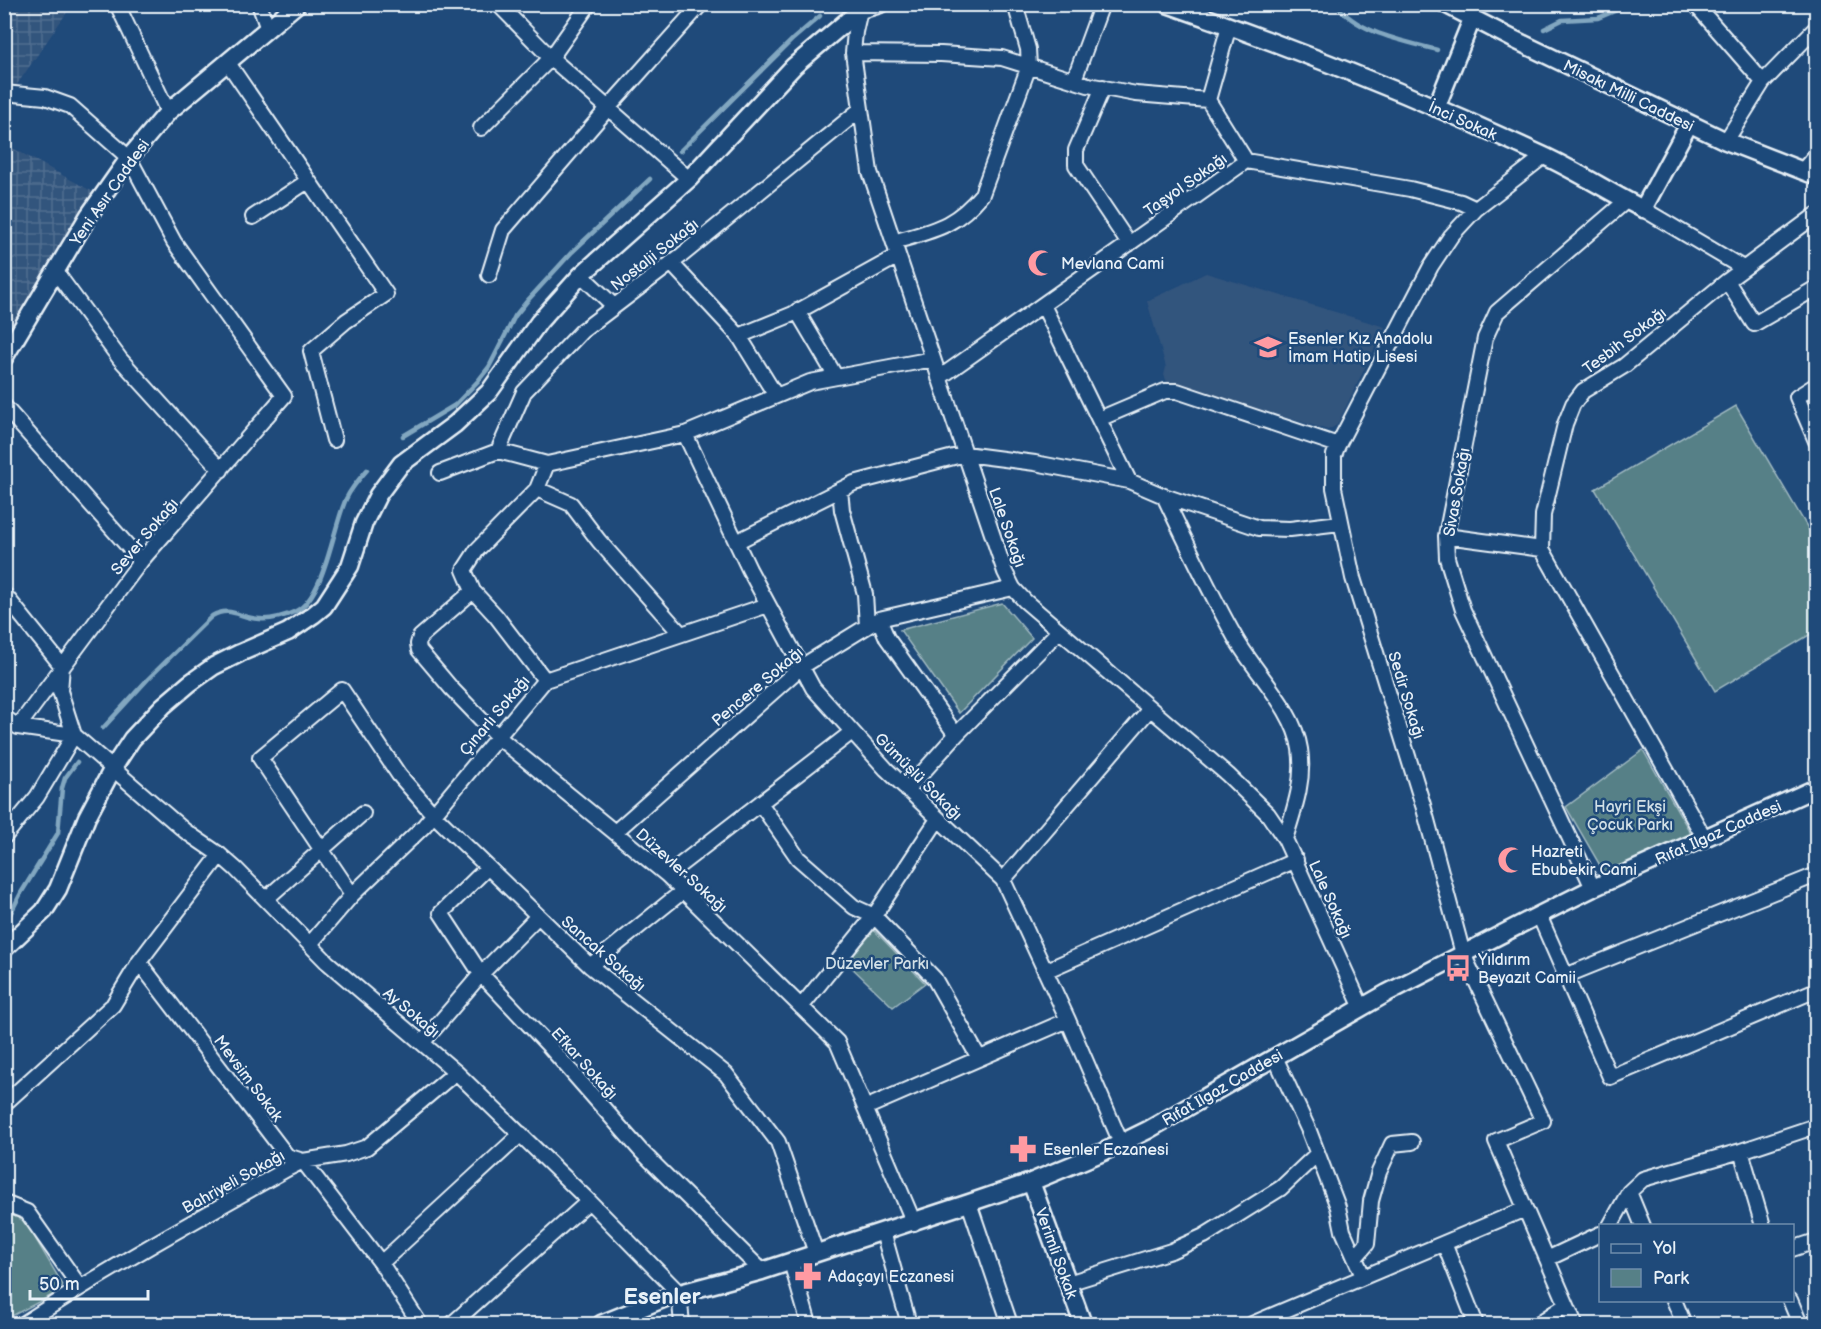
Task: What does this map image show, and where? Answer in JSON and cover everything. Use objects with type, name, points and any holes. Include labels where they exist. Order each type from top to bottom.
[{"type":"street","points":[[117,4],[168,112]]},
{"type":"street","points":[[259,4],[268,29]]},
{"type":"street","name":"Yeni Asır Caddesi","points":[[4,358],[89,215],[129,158],[168,112],[297,4]]},
{"type":"street","points":[[498,4],[551,58],[689,179]]},
{"type":"street","points":[[481,128],[551,58],[589,4]]},
{"type":"street","points":[[489,275],[503,230],[701,4]]},
{"type":"street","points":[[4,950],[44,911],[58,889],[87,817],[113,768],[132,740],[163,706],[214,666],[288,632],[324,606],[350,566],[364,523],[378,495],[401,464],[455,424],[489,392],[539,321],[581,275],[689,179],[794,66],[860,7],[880,4]]},
{"type":"street","points":[[894,242],[942,228],[968,210],[982,194],[1029,66],[1026,41],[1015,4]]},
{"type":"street","points":[[1074,80],[1102,4]]},
{"type":"street","name":"İnci Sokak","points":[[1167,4],[1328,63],[1544,156],[1643,208],[1743,268]]},
{"type":"street","name":"Misakı Milli Caddesi","points":[[1444,4],[1689,124],[1726,141],[1810,173]]},
{"type":"street","points":[[1695,4],[1763,82]]},
{"type":"street","name":"Lale Sokağı","points":[[860,7],[853,53],[870,172],[1005,572],[1013,588],[1149,710],[1228,775],[1268,814],[1296,860],[1362,1008]]},
{"type":"street","points":[[1437,108],[1472,19]]},
{"type":"street","points":[[1229,26],[1208,100],[1246,161]]},
{"type":"street","points":[[1726,141],[1763,82],[1816,28]]},
{"type":"street","points":[[853,53],[973,55],[1002,58],[1074,80],[1136,94],[1208,100]]},
{"type":"street","points":[[228,63],[386,294],[346,321],[311,351],[334,440]]},
{"type":"street","points":[[1103,87],[1076,150],[1076,165],[1129,244]]},
{"type":"street","points":[[4,93],[45,97],[70,106],[129,158]]},
{"type":"street","name":"Nostalji Sokağı","points":[[498,451],[524,392],[582,331],[671,263],[861,109]]},
{"type":"street","points":[[1643,208],[1689,124]]},
{"type":"street","points":[[1810,173],[1816,155]]},
{"type":"street","points":[[1476,209],[1544,156]]},
{"type":"street","name":"Sever Sokağı","points":[[18,727],[141,561],[284,396],[174,242],[129,158]]},
{"type":"street","name":"Taşyol Sokağı","points":[[939,378],[1246,161],[1410,189],[1461,202],[1476,209]]},
{"type":"street","points":[[253,217],[308,181]]},
{"type":"street","name":"Sivas Sokağı","points":[[1593,888],[1463,610],[1447,558],[1446,536],[1485,338],[1490,324],[1497,312],[1626,201]]},
{"type":"street","name":"Sedir Sokağı","points":[[1476,209],[1451,236],[1431,266],[1338,445],[1334,455],[1334,488],[1353,578],[1423,805],[1463,954],[1543,1121],[1496,1141],[1525,1209]]},
{"type":"street","name":"Tesbih Sokağı","points":[[1542,549],[1544,515],[1565,424],[1573,404],[1583,391],[1624,366],[1743,268],[1816,215]]},
{"type":"street","points":[[739,336],[797,311],[898,256]]},
{"type":"street","points":[[671,263],[739,336],[776,396]]},
{"type":"street","points":[[56,272],[120,359],[221,470]]},
{"type":"street","points":[[581,275],[614,306]]},
{"type":"street","points":[[1727,281],[1754,324],[1816,288]]},
{"type":"street","points":[[1043,305],[1129,481]]},
{"type":"street","points":[[797,311],[836,377]]},
{"type":"street","points":[[440,473],[498,451],[547,464],[685,434],[810,382],[933,359]]},
{"type":"street","points":[[1816,385],[1797,397],[1816,441]]},
{"type":"street","points":[[1099,419],[1165,391],[1177,391],[1338,445]]},
{"type":"street","points":[[4,406],[141,561]]},
{"type":"street","name":"Gümüşlü Sokağı","points":[[685,434],[736,542],[813,688],[907,790],[1003,880],[1068,1020],[1121,1143]]},
{"type":"street","points":[[736,542],[854,483],[965,454],[1035,463],[1129,481],[1164,496],[1259,528],[1290,529],[1340,523]]},
{"type":"street","points":[[545,680],[496,616],[473,591],[464,570],[477,550],[537,489],[547,464]]},
{"type":"street","points":[[537,489],[571,504],[599,541],[681,634]]},
{"type":"street","points":[[840,490],[842,510],[873,623],[887,638],[956,735]]},
{"type":"street","points":[[1164,496],[1191,554],[1237,641],[1286,714],[1296,733],[1302,771],[1296,805],[1285,839]]},
{"type":"street","points":[[1446,536],[1542,549],[1705,839]]},
{"type":"street","name":"Pencere Sokağı","points":[[615,832],[801,667],[873,623],[1013,588]]},
{"type":"street","name":"Düzevler Sokağı","points":[[473,591],[420,637],[419,650],[451,688],[498,737],[668,875],[837,1042],[914,1222]]},
{"type":"street","points":[[4,594],[62,666],[60,691],[74,735],[37,797],[4,837]]},
{"type":"street","name":"Çınarlı Sokağı","points":[[310,944],[352,895],[424,826],[545,680],[768,605]]},
{"type":"street","points":[[907,790],[956,735],[1059,631]]},
{"type":"street","name":"Sancak Sokağı","points":[[320,849],[260,758],[342,690],[399,775],[434,814],[590,966],[726,1074],[778,1142],[816,1253]]},
{"type":"street","points":[[1003,880],[1149,710]]},
{"type":"street","points":[[4,717],[18,727],[74,735]]},
{"type":"street","points":[[668,875],[852,732]]},
{"type":"street","name":"Ay Sokağı","points":[[74,735],[185,831],[220,855],[327,962],[456,1072],[589,1201],[679,1293]]},
{"type":"street","name":"Rıfat Ilgaz Caddesi","points":[[602,1324],[679,1293],[791,1262],[1031,1182],[1121,1143],[1387,993],[1539,915],[1593,888],[1816,788]]},
{"type":"street","points":[[760,803],[798,858],[854,907],[874,916],[934,978],[979,1058]]},
{"type":"street","points":[[266,899],[363,813]]},
{"type":"street","points":[[801,1006],[874,916],[938,819]]},
{"type":"street","points":[[320,849],[352,895]]},
{"type":"street","points":[[4,1104],[105,1014],[121,995],[139,962],[220,855]]},
{"type":"street","points":[[1045,971],[1296,860]]},
{"type":"street","name":"Efkar Sokağı","points":[[488,867],[441,913],[480,974],[549,1047],[641,1151],[762,1271]]},
{"type":"street","points":[[1565,976],[1816,875]]},
{"type":"street","points":[[590,966],[683,891]]},
{"type":"street","points":[[1539,915],[1610,1077],[1816,990]]},
{"type":"street","points":[[423,1042],[480,974],[538,916]]},
{"type":"street","name":"Mevsim Sokak","points":[[139,962],[287,1156],[303,1161],[381,1263],[420,1324]]},
{"type":"street","points":[[865,1108],[1068,1020]]},
{"type":"street","points":[[1275,1057],[1317,1154],[1338,1207],[1343,1231],[1363,1276]]},
{"type":"street","name":"Bahriyeli Sokağı","points":[[23,1324],[80,1287],[198,1218],[303,1161],[346,1154],[367,1147],[456,1072]]},
{"type":"street","points":[[1611,1224],[1629,1192],[1643,1179],[1741,1151],[1816,1126]]},
{"type":"street","points":[[381,1263],[521,1134]]},
{"type":"street","points":[[1354,1257],[1367,1244],[1371,1201],[1379,1172],[1392,1144],[1412,1142]]},
{"type":"street","points":[[1741,1151],[1762,1224]]},
{"type":"street","points":[[1068,1283],[1171,1251],[1204,1236],[1281,1188],[1317,1154]]},
{"type":"street","name":"Verimli Sokak","points":[[1031,1182],[1083,1324]]},
{"type":"street","points":[[1629,1192],[1642,1224]]},
{"type":"street","points":[[452,1324],[589,1201]]},
{"type":"street","points":[[4,1203],[27,1212],[80,1287]]},
{"type":"street","points":[[969,1203],[1010,1324]]},
{"type":"street","points":[[1252,1324],[1525,1209],[1575,1324]]},
{"type":"street","points":[[883,1232],[909,1324]]},
{"type":"street","points":[[1547,1259],[1599,1234]]},
{"type":"street","points":[[1794,1248],[1816,1241]]},
{"type":"street","points":[[1444,1243],[1476,1324]]},
{"type":"street","points":[[791,1262],[809,1324]]},
{"type":"street","points":[[679,1293],[682,1324]]},
{"type":"street","points":[[1675,1302],[1684,1324]]},
{"type":"street","points":[[1791,1302],[1800,1324]]},
{"type":"street","points":[[1538,1324],[1566,1305]]},
{"type":"shaded area","points":[[5,4],[72,5],[16,86],[5,86]]},
{"type":"shaded area","points":[[5,144],[97,194],[5,346]]},
{"type":"shaded area","name":"Esenler Kız Anadolu İmam Hatip Lisesi","points":[[1206,273],[1385,327],[1337,425],[1328,430],[1167,382],[1164,375],[1166,367],[1147,301]]},
{"type":"green space","points":[[1736,406],[1816,542],[1816,631],[1715,691],[1595,489]]},
{"type":"green space","points":[[1002,603],[1032,638],[959,713],[900,630]]},
{"type":"green space","name":"Hayri Ekşi Çocuk Parkı","points":[[1643,750],[1691,834],[1605,874],[1566,807]]},
{"type":"green space","name":"Düzevler Parkı","points":[[874,930],[925,983],[893,1007],[847,963]]},
{"type":"green space","points":[[5,1212],[25,1221],[63,1285],[58,1292],[6,1319],[5,1317]]},
{"type":"waterway","points":[[1336,4],[1345,14],[1368,29],[1437,50]]},
{"type":"waterway","points":[[1544,29],[1562,20],[1598,18],[1631,4]]},
{"type":"waterway","points":[[680,151],[793,39],[820,16]]},
{"type":"waterway","points":[[403,436],[455,405],[489,367],[515,316],[528,300],[572,252],[650,179]]},
{"type":"waterway","points":[[103,728],[148,679],[212,616],[231,612],[253,618],[274,618],[296,611],[306,603],[321,576],[346,499],[367,470]]},
{"type":"waterway","points":[[4,926],[21,893],[58,833],[62,788],[65,778],[77,762]]},
{"type":"place","name":"Mevlana Cami","points":[[1041,263]]},
{"type":"place","name":"Esenler Kız Anadolu İmam Hatip Lisesi","points":[[1268,347]]},
{"type":"place","name":"Hazreti Ebubekir Cami","points":[[1511,860]]},
{"type":"place","name":"Yıldırım Beyazıt Camii","points":[[1458,968]]},
{"type":"place","name":"Esenler Eczanesi","points":[[1023,1149]]},
{"type":"place","name":"Adaçayı Eczanesi","points":[[808,1276]]},
{"type":"district","name":"Esenler","points":[[662,1296]]}]
